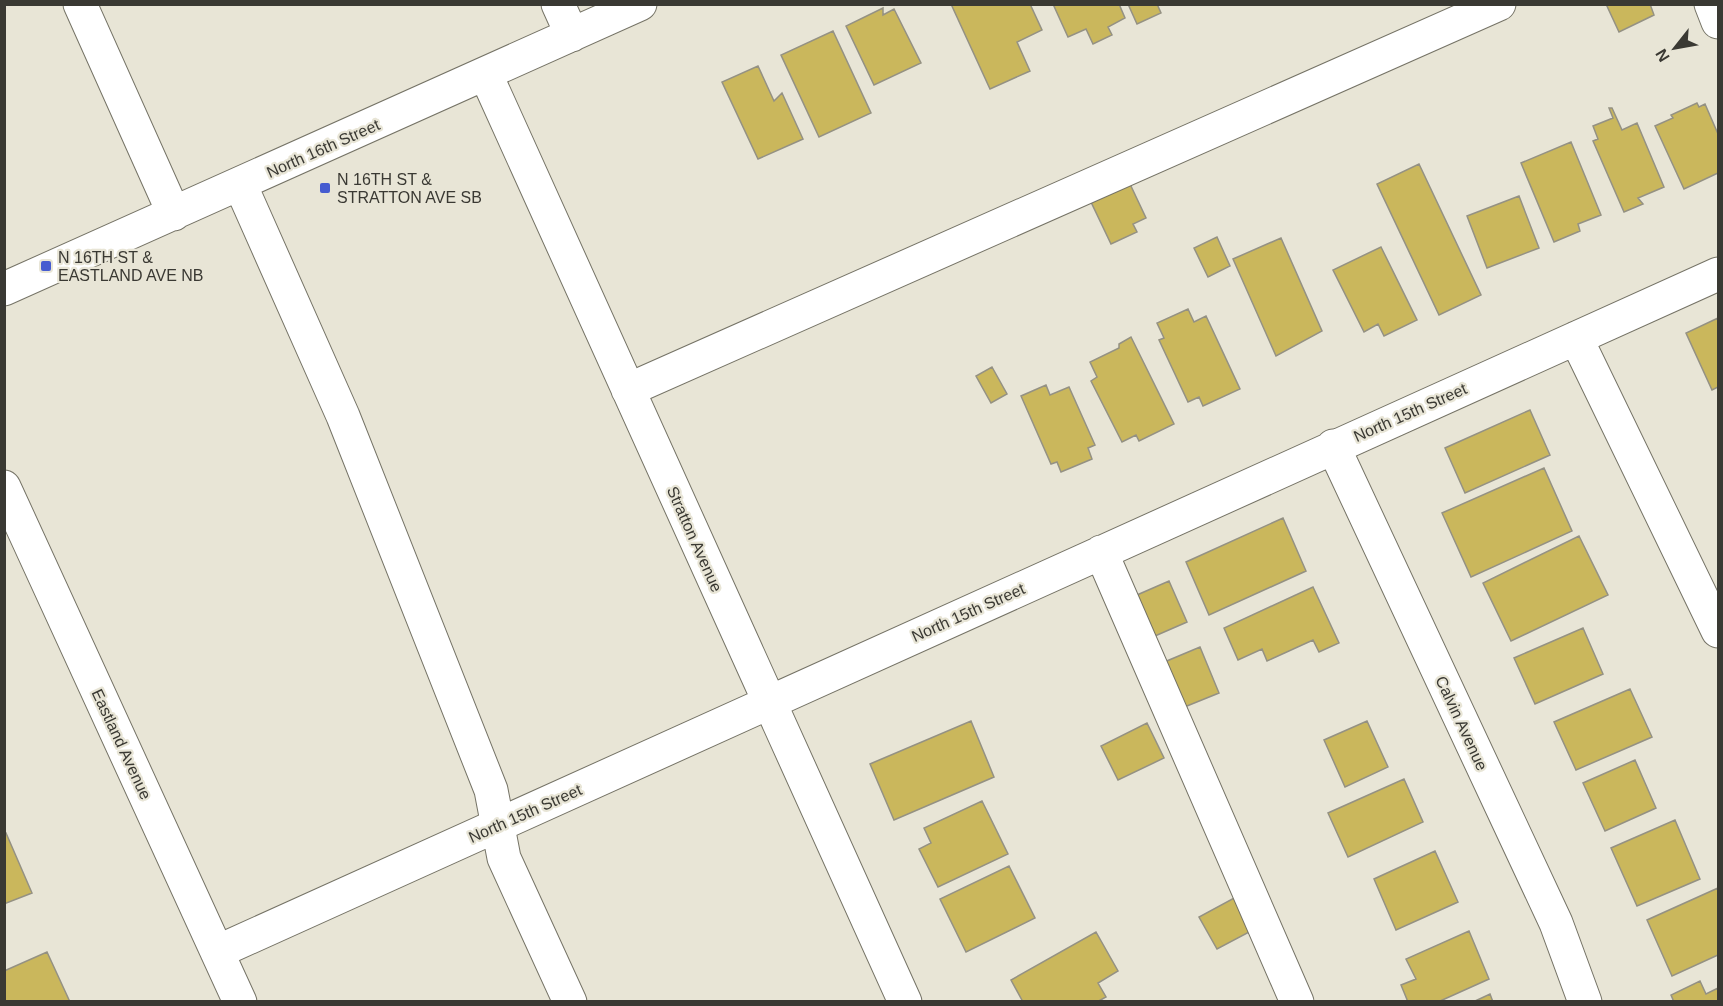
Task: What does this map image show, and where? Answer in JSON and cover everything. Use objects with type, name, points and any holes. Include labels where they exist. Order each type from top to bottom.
[{"type":"street","points":[[80,4],[174,214]]},
{"type":"street","points":[[558,4],[572,35]]},
{"type":"street","name":"North 16th Street","points":[[4,289],[486,75],[640,4]]},
{"type":"street","points":[[628,390],[1498,4]]},
{"type":"street","points":[[1711,4],[1719,22]]},
{"type":"street","name":"Stratton Avenue","points":[[486,75],[905,1002]]},
{"type":"street","points":[[240,184],[343,416],[491,790],[504,858],[570,1002]]},
{"type":"street","name":"North 15th Street","points":[[217,952],[1719,274]]},
{"type":"street","points":[[1576,338],[1719,632]]},
{"type":"street","name":"Calvin Avenue","points":[[1334,446],[1556,923],[1586,1002]]},
{"type":"street","name":"Eastland Avenue","points":[[4,487],[240,1002]]},
{"type":"street","points":[[1101,552],[1297,1002]]},
{"type":"building","points":[[951,4],[1030,4],[1042,30],[1017,42],[1030,71],[990,89]]},
{"type":"building","points":[[1053,4],[1119,4],[1125,18],[1108,27],[1112,35],[1093,44],[1086,29],[1068,37]]},
{"type":"building","points":[[1128,4],[1157,4],[1161,13],[1137,24]]},
{"type":"building","points":[[1606,4],[1650,4],[1654,15],[1619,32]]},
{"type":"building","points":[[883,8],[883,15],[894,9],[921,63],[874,85],[846,26]]},
{"type":"building","points":[[833,31],[871,113],[819,137],[781,55]]},
{"type":"building","points":[[758,66],[774,101],[782,93],[803,139],[758,159],[722,82]]},
{"type":"building","points":[[1697,103],[1699,107],[1705,104],[1718,134],[1718,173],[1684,189],[1655,126],[1673,118],[1671,115]]},
{"type":"building","points":[[1609,108],[1612,108],[1622,130],[1637,123],[1664,187],[1638,198],[1643,204],[1624,212],[1593,141],[1598,139],[1593,126],[1613,118]]},
{"type":"building","points":[[1571,142],[1601,215],[1578,224],[1580,231],[1554,242],[1521,163]]},
{"type":"building","points":[[1419,164],[1481,295],[1439,315],[1377,184]]},
{"type":"building","points":[[1130,184],[1146,218],[1133,224],[1137,232],[1111,244],[1091,202]]},
{"type":"building","points":[[1519,196],[1539,248],[1487,268],[1467,216]]},
{"type":"building","points":[[1217,237],[1230,266],[1208,277],[1194,248]]},
{"type":"building","points":[[1281,238],[1322,331],[1276,356],[1233,259]]},
{"type":"building","points":[[1381,247],[1417,320],[1384,336],[1378,324],[1364,332],[1333,270]]},
{"type":"building","points":[[1188,309],[1194,322],[1206,316],[1240,389],[1203,406],[1199,397],[1188,402],[1159,340],[1164,338],[1157,323]]},
{"type":"building","points":[[1718,318],[1718,387],[1712,390],[1686,333]]},
{"type":"building","points":[[1131,337],[1174,424],[1139,441],[1136,435],[1122,442],[1091,381],[1097,377],[1090,362],[1119,348],[1119,344]]},
{"type":"building","points":[[992,367],[1007,394],[991,403],[976,376]]},
{"type":"building","points":[[1046,385],[1050,395],[1069,387],[1095,445],[1088,448],[1092,459],[1061,472],[1057,462],[1051,464],[1021,396]]},
{"type":"building","points":[[1530,410],[1550,455],[1465,493],[1445,448]]},
{"type":"building","points":[[1544,468],[1572,531],[1471,577],[1442,513]]},
{"type":"building","points":[[1283,518],[1306,571],[1209,615],[1186,562]]},
{"type":"building","points":[[1579,536],[1608,595],[1511,641],[1483,583]]},
{"type":"building","points":[[1169,581],[1187,622],[1155,636],[1137,595]]},
{"type":"building","points":[[1313,587],[1339,643],[1319,652],[1313,640],[1267,661],[1262,649],[1238,660],[1224,628]]},
{"type":"building","points":[[1583,628],[1603,674],[1535,704],[1514,658]]},
{"type":"building","points":[[1200,647],[1219,693],[1182,708],[1162,663]]},
{"type":"building","points":[[1630,689],[1652,737],[1576,770],[1554,722]]},
{"type":"building","points":[[971,721],[994,777],[894,820],[870,764]]},
{"type":"building","points":[[1367,721],[1388,767],[1345,787],[1324,740]]},
{"type":"building","points":[[1147,723],[1164,758],[1118,780],[1101,746]]},
{"type":"building","points":[[1635,760],[1656,808],[1605,831],[1583,783]]},
{"type":"building","points":[[1404,779],[1423,822],[1348,857],[1328,813]]},
{"type":"building","points":[[982,801],[1008,854],[938,887],[919,849],[931,843],[924,828]]},
{"type":"building","points":[[1675,820],[1700,879],[1637,906],[1611,848]]},
{"type":"building","points":[[6,833],[32,893],[4,904],[4,834]]},
{"type":"building","points":[[1435,851],[1458,902],[1396,930],[1374,879]]},
{"type":"building","points":[[1009,866],[1035,918],[966,952],[940,899]]},
{"type":"building","points":[[1718,888],[1718,955],[1672,976],[1647,920]]},
{"type":"building","points":[[1236,897],[1253,930],[1217,949],[1199,917]]},
{"type":"building","points":[[1469,931],[1489,979],[1438,1002],[1408,1002],[1401,985],[1416,979],[1406,959]]},
{"type":"building","points":[[1096,932],[1118,971],[1098,983],[1106,997],[1097,1002],[1023,1002],[1011,980]]},
{"type":"building","points":[[47,952],[70,1002],[4,1002],[4,971]]},
{"type":"building","points":[[1700,981],[1706,994],[1718,988],[1718,1002],[1674,1002],[1671,995]]},
{"type":"building","points":[[1490,994],[1493,1002],[1473,1002]]},
{"type":"place","name":"N 16TH ST & STRATTON AVE SB","points":[[325,188]]},
{"type":"place","name":"N 16TH ST & EASTLAND AVE NB","points":[[46,266]]}]
